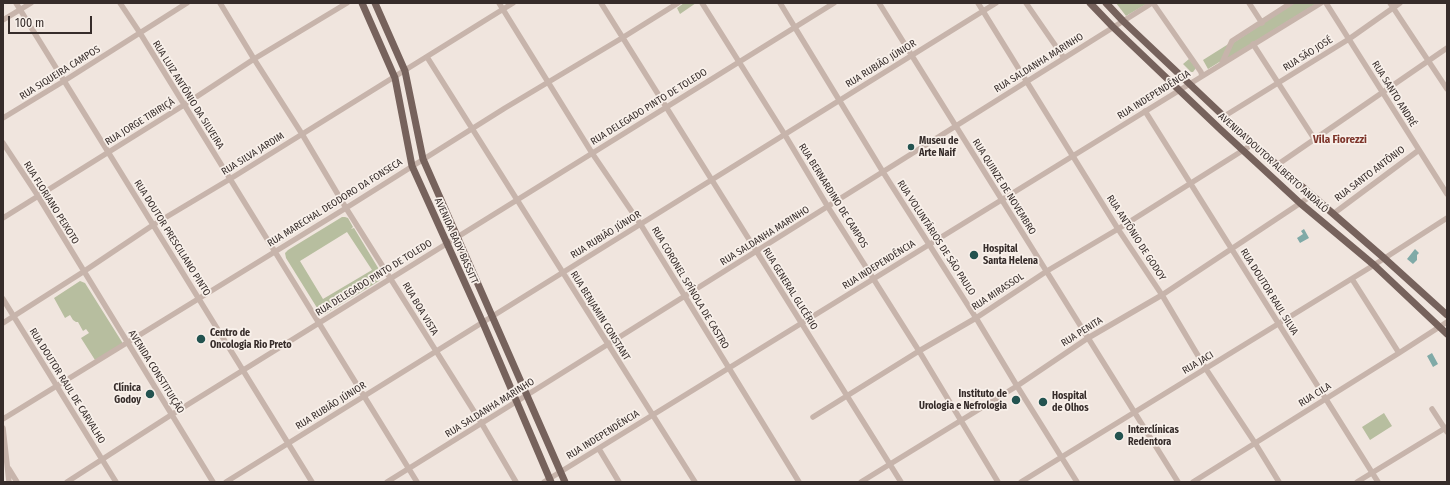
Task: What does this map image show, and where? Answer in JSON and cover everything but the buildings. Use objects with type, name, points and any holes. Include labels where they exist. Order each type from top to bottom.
[{"type":"main road","name":"AVENIDA BADY BASSITT","points":[[362,3],[395,78],[412,166],[483,323],[548,481]]},
{"type":"main road","name":"AVENIDA BADY BASSITT","points":[[375,3],[405,71],[423,159],[565,482]]},
{"type":"main road","name":"AVENIDA DOUTOR ALBERTO ANDALÓ","points":[[1090,3],[1179,90],[1300,203],[1374,265],[1447,334]]},
{"type":"main road","name":"AVENIDA DOUTOR ALBERTO ANDALÓ","points":[[1106,3],[1223,117],[1447,315]]},
{"type":"street","name":"RUA DOUTOR PRESCILIANO PINTO","points":[[16,3],[312,482]]},
{"type":"street","points":[[3,20],[31,3]]},
{"type":"street","name":"RUA LUIZ ANTÔNIO DA SILVEIRA","points":[[120,3],[417,482]]},
{"type":"street","name":"RUA SIQUEIRA CAMPOS","points":[[3,118],[187,3]]},
{"type":"street","name":"RUA BOA VISTA","points":[[220,3],[302,134],[346,208],[482,424],[516,482]]},
{"type":"street","name":"RUA JORGE TIBIRIÇÁ","points":[[3,218],[184,105],[254,59],[347,3]]},
{"type":"street","name":"RUA CORONEL SPÍNOLA DE CASTRO","points":[[499,3],[592,153],[640,225],[799,482]]},
{"type":"street","name":"RUA SILVA JARDIM","points":[[3,323],[153,225],[230,180],[513,3]]},
{"type":"street","name":"RUA GENERAL GLICÉRIO","points":[[601,3],[901,482]]},
{"type":"street","name":"RUA MARECHAL DEODORO DA FONSECA","points":[[3,419],[346,208],[472,128],[678,3]]},
{"type":"street","name":"RUA BERNARDINO DE CAMPOS","points":[[702,3],[919,351],[998,482]]},
{"type":"street","name":"RUA VOLUNTÁRIOS DE SÃO PAULO","points":[[780,3],[883,172],[930,244],[1077,482]]},
{"type":"street","name":"RUA DELEGADO PINTO DE TOLEDO","points":[[67,482],[390,278],[834,3]]},
{"type":"street","name":"RUA QUINZE DE NOVEMBRO","points":[[879,3],[1178,482]]},
{"type":"street","name":"RUA ANTÔNIO DE GODOY","points":[[978,3],[1118,229],[1162,295],[1206,368],[1279,482]]},
{"type":"street","name":"RUA RUBIÃO JÚNIOR","points":[[226,482],[996,3]]},
{"type":"street","points":[[1026,3],[1064,58]]},
{"type":"street","points":[[1152,3],[1201,72],[1202,76]]},
{"type":"street","name":"RUA SALDANHA MARINHO","points":[[386,482],[516,403],[1152,3]]},
{"type":"street","points":[[1249,3],[1262,23]]},
{"type":"street","points":[[1222,64],[1232,42],[1291,3]]},
{"type":"street","name":"RUA INDEPENDÊNCIA","points":[[548,481],[652,415],[1321,3]]},
{"type":"street","name":"RUA SANTO ANDRÉ","points":[[1326,3],[1447,194]]},
{"type":"street","name":"RUA SÃO JOSÉ","points":[[1223,117],[1349,39],[1392,5],[1400,3]]},
{"type":"street","points":[[1392,5],[1447,89]]},
{"type":"street","points":[[1254,44],[1315,140]]},
{"type":"street","points":[[1277,165],[1447,48]]},
{"type":"street","name":"RUA BENJAMIN CONSTANT","points":[[427,57],[695,482]]},
{"type":"street","name":"RUA DOUTOR RAUL SILVA","points":[[1145,111],[1378,482]]},
{"type":"street","name":"RUA FLORIANO PEIXOTO","points":[[3,143],[38,196],[83,272]]},
{"type":"street","name":"RUA MIRASSOL","points":[[813,417],[919,351],[976,318],[1047,271],[1118,229],[1253,144]]},
{"type":"street","name":"RUA SANTO ANTÔNIO","points":[[1333,214],[1419,150]]},
{"type":"street","name":"RUA PENITA","points":[[861,482],[1017,386],[1088,338],[1162,295],[1231,248],[1312,196]]},
{"type":"street","name":"RUA JACI","points":[[1021,482],[1352,279],[1447,218]]},
{"type":"street","name":"AVENIDA CONSTITUIÇÃO","points":[[83,272],[213,482]]},
{"type":"street","points":[[1352,279],[1399,353]]},
{"type":"street","name":"RUA DOUTOR RAUL DE CARVALHO","points":[[3,299],[116,482]]},
{"type":"street","name":"RUA CILA","points":[[1193,482],[1447,322]]},
{"type":"street","points":[[1357,482],[1446,429],[1432,409]]},
{"type":"street","points":[[3,428],[9,482]]},
{"type":"street","points":[[599,449],[619,482]]},
{"type":"street","points":[[3,459],[17,482]]},
{"type":"green space","points":[[684,3],[696,3],[680,14],[677,8]]},
{"type":"green space","points":[[1116,3],[1148,3],[1126,16]]},
{"type":"green space","points":[[1294,3],[1317,3],[1225,60],[1233,43]]},
{"type":"green space","points":[[1230,43],[1221,61],[1208,69],[1203,60]]},
{"type":"green space","points":[[1189,59],[1196,68],[1193,72],[1191,72],[1183,64]]},
{"type":"green space","points":[[342,217],[345,217],[348,218],[353,227],[351,229],[354,228],[380,271],[381,277],[379,281],[325,314],[320,313],[286,258],[285,253]],"holes":[[[347,232],[372,270],[323,299],[300,261]]]},
{"type":"green space","points":[[80,281],[85,283],[122,342],[122,344],[95,360],[81,338],[89,333],[86,329],[83,331],[78,322],[73,320],[70,315],[65,318],[54,298]]},
{"type":"green space","points":[[1384,413],[1392,426],[1370,440],[1362,427]]},
{"type":"water","points":[[1304,229],[1309,238],[1300,243],[1297,238],[1303,234],[1301,231]]},
{"type":"water","points":[[1415,249],[1419,253],[1417,255],[1417,260],[1413,264],[1407,259]]},
{"type":"water","points":[[1432,353],[1438,364],[1433,367],[1427,356]]},
{"type":"place","name":"Museu de Arte Naif","points":[[911,147]]},
{"type":"place","name":"Hospital Santa Helena","points":[[974,255]]},
{"type":"place","name":"Centro de Oncologia Rio Preto","points":[[201,339]]},
{"type":"place","name":"Clínica Godoy","points":[[150,394]]},
{"type":"place","name":"Instituto de Urologia e Nefrologia","points":[[1016,400]]},
{"type":"place","name":"Hospital de Olhos","points":[[1043,402]]},
{"type":"place","name":"Interclínicas Redentora","points":[[1119,436]]},
{"type":"district","name":"Vila Fiorezzi","points":[[1340,140]]}]
